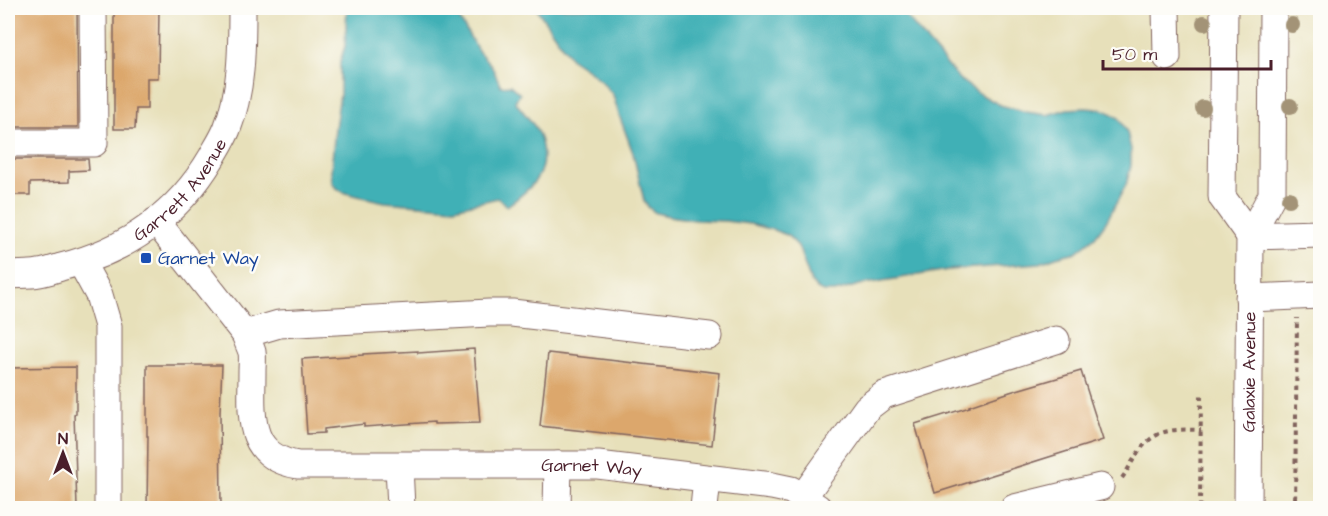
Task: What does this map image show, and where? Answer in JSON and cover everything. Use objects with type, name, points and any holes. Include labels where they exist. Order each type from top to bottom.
[{"type":"street","points":[[8,143],[94,143],[93,8]]},
{"type":"street","name":"Garrett Avenue","points":[[8,274],[40,273],[105,253],[156,221],[194,184],[227,130],[233,111],[241,66],[242,8]]},
{"type":"street","points":[[1166,8],[1167,57]]},
{"type":"street","points":[[1224,8],[1222,197],[1250,236],[1320,234]]},
{"type":"street","name":"Galaxie Avenue","points":[[1248,508],[1250,236],[1272,195],[1273,8]]},
{"type":"street","name":"Garnet Way","points":[[156,221],[245,334],[252,352],[252,418],[255,435],[263,448],[285,463],[399,466],[598,465],[772,486],[791,490],[810,503]]},
{"type":"street","points":[[81,262],[99,295],[108,326],[108,508]]},
{"type":"street","points":[[1249,298],[1309,296]]},
{"type":"street","points":[[245,334],[279,324],[489,313],[709,336]]},
{"type":"street","points":[[810,503],[867,408],[884,395],[1056,340]]},
{"type":"street","points":[[557,508],[558,465]]},
{"type":"street","points":[[399,466],[401,508]]},
{"type":"street","points":[[704,508],[707,479]]},
{"type":"street","points":[[1014,508],[1100,487]]},
{"type":"path","points":[[1295,508],[1309,296]]},
{"type":"path","points":[[1200,508],[1201,393]]},
{"type":"path","points":[[1100,487],[1121,479],[1138,452],[1155,435],[1166,430],[1201,430]]},
{"type":"path","points":[[366,508],[369,501]]},
{"type":"water","points":[[347,8],[455,8],[479,52],[491,65],[501,86],[510,85],[520,94],[515,101],[538,133],[543,162],[539,175],[529,188],[507,206],[498,198],[454,208],[385,202],[343,192],[335,187],[331,171]]},
{"type":"water","points":[[536,8],[899,8],[959,79],[1000,105],[1047,115],[1067,109],[1099,109],[1119,118],[1127,132],[1131,149],[1131,166],[1126,185],[1095,237],[1076,252],[1040,263],[948,270],[859,285],[835,292],[823,292],[811,282],[798,246],[787,235],[750,224],[669,216],[656,213],[649,208],[644,201],[633,153],[613,95],[601,81],[571,59]]},
{"type":"building","points":[[8,8],[77,8],[78,127],[8,127]]},
{"type":"building","points":[[114,8],[159,8],[158,78],[147,78],[147,109],[136,109],[135,129],[114,129]]},
{"type":"building","points":[[8,159],[88,159],[89,170],[69,171],[69,182],[30,183],[30,195],[8,195]]},
{"type":"building","points":[[474,349],[480,423],[434,424],[434,422],[364,427],[364,424],[324,429],[324,433],[307,434],[302,359]]},
{"type":"building","points":[[548,353],[720,373],[712,445],[540,426]]},
{"type":"building","points":[[147,365],[222,365],[221,508],[147,508]]},
{"type":"building","points":[[76,367],[76,414],[74,414],[77,508],[8,508],[8,368]]},
{"type":"building","points":[[1081,371],[1103,440],[935,493],[915,424]]},
{"type":"place","name":"Garnet Way","points":[[146,258]]}]
